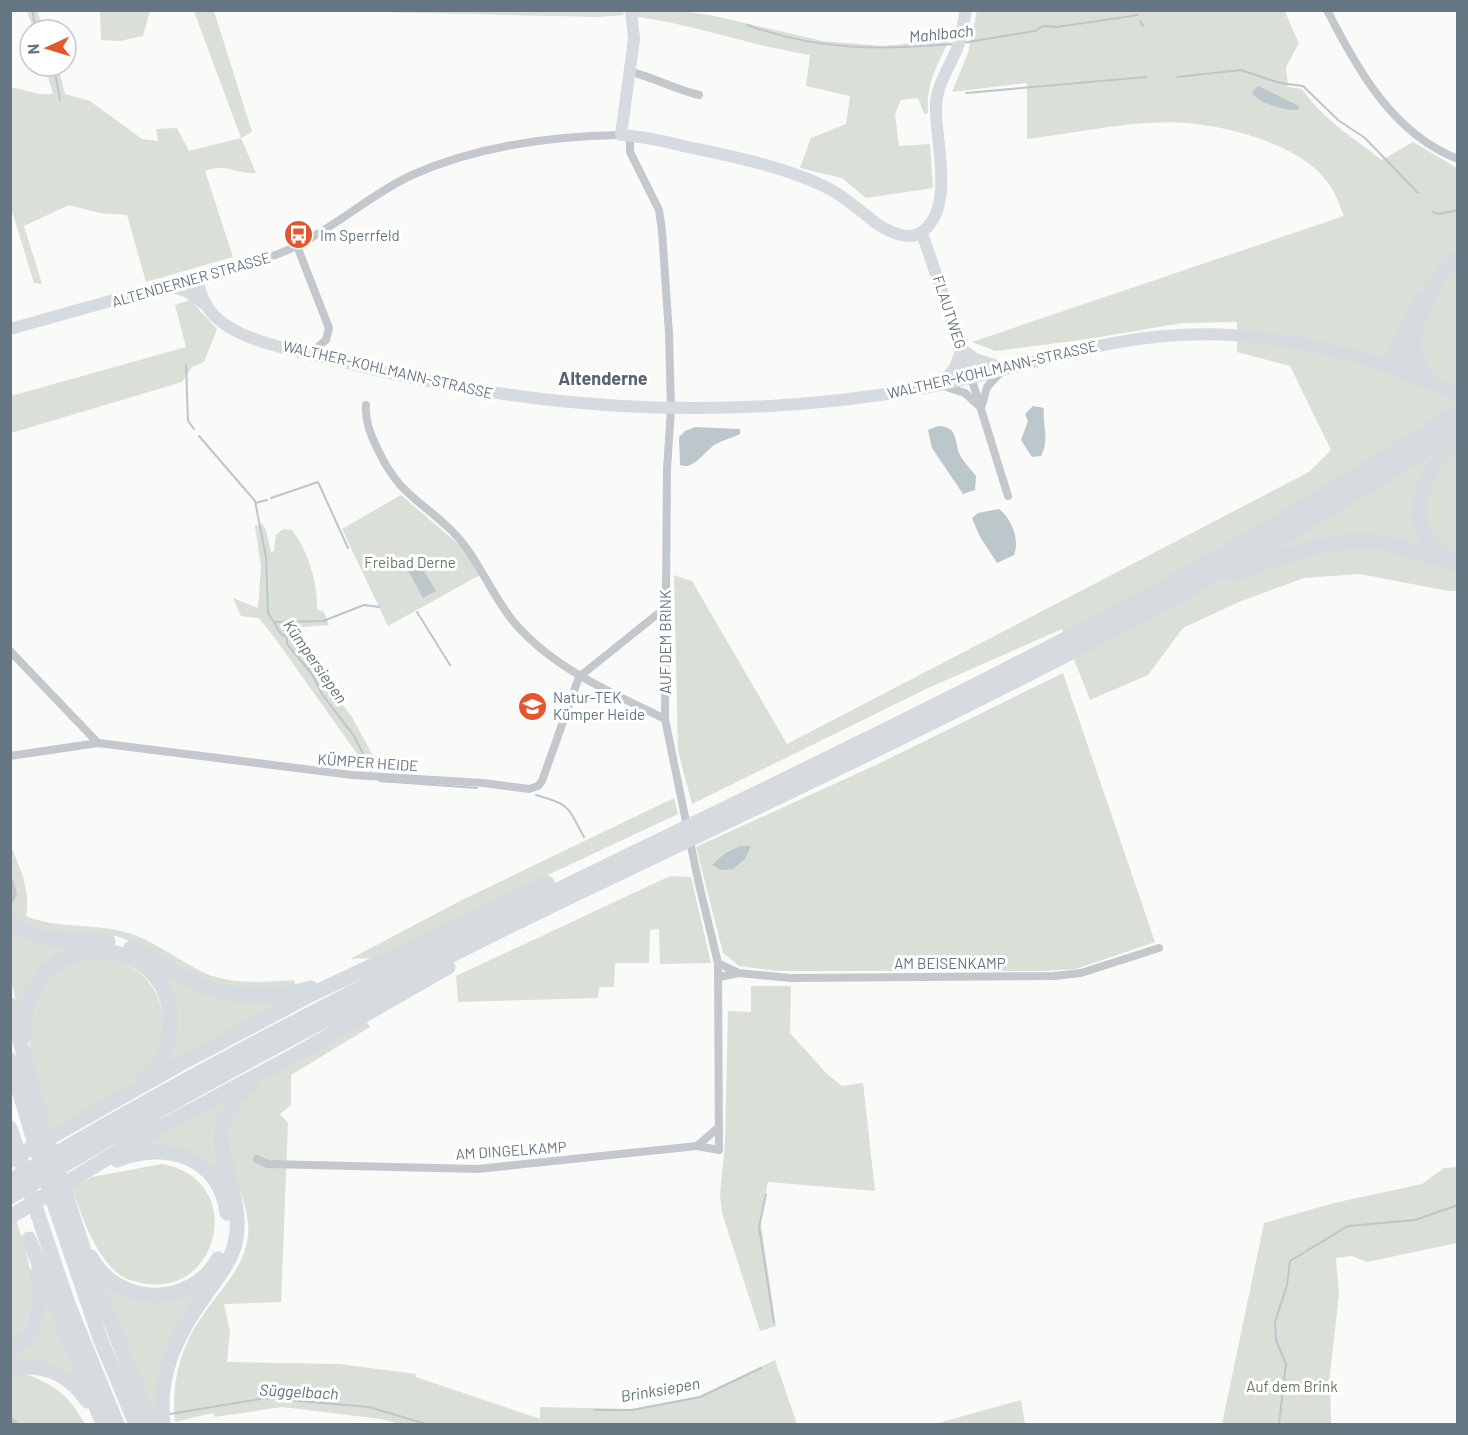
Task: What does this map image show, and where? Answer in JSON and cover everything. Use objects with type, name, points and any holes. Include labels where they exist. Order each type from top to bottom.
[{"type":"highway","points":[[10,1197],[61,1158],[305,1015],[1022,661],[1187,574],[1305,507],[1458,412]]},
{"type":"highway","points":[[102,1422],[29,1239],[10,1181],[61,1158],[498,933],[990,696],[1206,583],[1458,429]]},
{"type":"highway","points":[[1458,438],[1431,468],[1422,490],[1419,507],[1420,519],[1428,540],[1445,556],[1458,564]]},
{"type":"highway","points":[[1206,583],[1296,552],[1357,542],[1400,547],[1458,564]]},
{"type":"highway","points":[[10,1161],[243,1030],[359,970],[538,886],[604,866]]},
{"type":"highway","points":[[10,922],[30,936],[42,939],[97,940],[123,944],[197,984],[232,994],[261,996],[294,992],[359,970]]},
{"type":"highway","points":[[12,1216],[142,1137],[297,1054],[438,974],[498,933]]},
{"type":"highway","points":[[29,1072],[24,1036],[26,1008],[35,985],[51,967],[70,955],[93,950],[115,952],[142,965],[157,981],[167,1001],[170,1022],[167,1044],[156,1065],[143,1079],[90,1114]]},
{"type":"highway","points":[[10,1005],[75,1224],[114,1335],[151,1425]]},
{"type":"highway","points":[[163,1425],[163,1390],[174,1343],[188,1318],[227,1264],[236,1240],[237,1214],[221,1152],[222,1123],[228,1108],[242,1090],[297,1054]]},
{"type":"highway","points":[[10,1060],[72,1262],[136,1425]]},
{"type":"highway","points":[[10,1128],[54,1264],[117,1425]]},
{"type":"highway","points":[[75,1179],[141,1151],[161,1150],[184,1156],[206,1171],[221,1191],[226,1204],[227,1235],[221,1253],[202,1280],[180,1292],[154,1296],[123,1289],[102,1274],[75,1224]]},
{"type":"highway","points":[[10,1353],[27,1337],[38,1307],[38,1277],[29,1239]]},
{"type":"highway","points":[[10,1368],[41,1367],[61,1374],[82,1394],[102,1422]]},
{"type":"main road","points":[[922,233],[932,219],[942,187],[936,102],[942,76],[962,30],[966,10]]},
{"type":"main road","name":"AUF DEM BRINK","points":[[626,135],[628,71],[634,39],[632,15]]},
{"type":"main road","name":"ALTENDERNER STRASSE","points":[[626,135],[726,155],[799,176],[829,189],[890,231],[909,236],[922,233]]},
{"type":"main road","name":"FLAUTWEG","points":[[922,233],[972,377]]},
{"type":"main road","points":[[1395,368],[1414,340],[1429,292],[1440,272],[1458,255]]},
{"type":"main road","name":"ALTENDERNER STRASSE","points":[[10,329],[196,277]]},
{"type":"main road","name":"WALTHER-KOHLMANN-STRASSE","points":[[196,277],[207,306],[218,320],[233,330],[309,353],[484,392],[602,406],[671,409],[804,404],[940,385],[1114,342],[1208,334],[1291,341],[1330,348],[1395,368],[1458,395]]},
{"type":"main road","points":[[168,285],[194,296],[207,306]]},
{"type":"main road","points":[[1395,368],[1418,303],[1429,292]]},
{"type":"main road","points":[[1414,340],[1418,360],[1434,384]]},
{"type":"main road","points":[[940,385],[955,368],[962,348],[975,359],[1004,369]]},
{"type":"street","points":[[1327,10],[1357,66],[1380,100],[1412,130],[1458,159]]},
{"type":"street","points":[[628,71],[653,78],[671,88],[699,95]]},
{"type":"street","name":"ALTENDERNER STRASSE","points":[[196,277],[276,255],[297,246],[389,187],[440,164],[518,144],[626,135]]},
{"type":"street","name":"AUF DEM BRINK","points":[[626,135],[630,152],[661,220],[669,334],[671,409],[665,608],[665,718],[698,880],[718,963],[719,1150]]},
{"type":"street","points":[[297,246],[329,327],[326,340],[309,353]]},
{"type":"street","points":[[940,385],[965,393],[981,408],[987,387],[1004,369]]},
{"type":"street","name":"FLAUTWEG","points":[[972,377],[1008,496]]},
{"type":"street","points":[[366,405],[365,419],[390,475],[404,491],[462,542],[504,609],[524,633],[579,677],[665,718]]},
{"type":"street","points":[[579,677],[665,608]]},
{"type":"street","points":[[10,651],[98,743]]},
{"type":"street","name":"KÜMPER HEIDE","points":[[10,756],[98,743],[313,772],[483,783],[529,789],[538,786],[542,781],[579,677]]},
{"type":"street","points":[[10,883],[13,894],[10,900]]},
{"type":"street","name":"AM BEISENKAMP","points":[[719,977],[739,973],[791,978],[1054,976],[1081,973],[1158,948]]},
{"type":"street","name":"AM BEISENKAMP","points":[[718,963],[739,973]]},
{"type":"street","points":[[696,1146],[719,1126]]},
{"type":"street","name":"AM DINGELKAMP","points":[[257,1159],[268,1164],[478,1169],[696,1146],[719,1150]]},
{"type":"street","points":[[10,1421],[14,1425]]},
{"type":"green space","points":[[100,10],[155,11],[150,11],[143,36],[120,41],[101,40]]},
{"type":"green space","points":[[674,10],[710,15],[823,41],[882,46],[949,40],[931,83],[928,113],[924,114],[918,98],[901,100],[895,114],[899,146],[930,144],[933,188],[866,198],[842,178],[800,168],[811,138],[846,124],[850,96],[806,86],[810,55],[638,17],[636,11]]},
{"type":"green space","points":[[27,11],[37,11],[40,18],[30,18]]},
{"type":"green space","points":[[194,11],[214,11],[252,132],[241,138]]},
{"type":"green space","points":[[342,11],[623,11],[624,15],[599,17]]},
{"type":"green space","points":[[977,11],[1287,11],[1285,12],[1299,43],[1286,67],[1288,87],[1302,89],[1329,119],[1382,160],[1413,142],[1457,168],[1457,591],[1360,574],[1304,578],[1239,602],[1183,628],[1148,675],[1090,700],[1062,629],[926,689],[692,804],[678,751],[674,575],[692,581],[787,744],[1309,472],[1331,450],[1290,366],[1237,352],[1237,322],[1182,323],[1088,339],[995,351],[972,342],[1344,216],[1331,187],[1304,160],[1246,134],[1205,125],[1169,122],[1108,127],[1027,139],[1027,83],[952,92],[968,53]]},
{"type":"green space","points":[[48,78],[61,78],[65,94],[90,101],[142,139],[158,141],[156,129],[177,128],[189,151],[241,138],[256,173],[225,168],[205,171],[233,257],[146,282],[127,215],[99,213],[69,205],[24,226],[42,284],[34,283],[11,208],[11,87],[39,94],[53,94]]},
{"type":"green space","points":[[190,300],[217,329],[204,362],[192,367],[182,382],[11,433],[11,396],[186,347],[175,305]]},
{"type":"green space","name":"Freibad Derne","points":[[401,495],[463,548],[480,575],[388,626],[342,529]]},
{"type":"green space","points":[[262,524],[266,530],[271,552],[274,551],[276,535],[283,529],[292,530],[303,547],[316,589],[317,609],[324,612],[329,625],[288,628],[319,667],[329,687],[352,717],[379,767],[370,772],[274,637],[259,618],[241,616],[233,598],[258,608],[261,567],[255,526]]},
{"type":"green space","points":[[1063,673],[1155,942],[1076,969],[1042,971],[779,971],[739,966],[723,953],[696,847],[878,764]]},
{"type":"green space","points":[[674,798],[678,814],[371,958],[350,959],[462,900]]},
{"type":"green space","points":[[10,844],[26,888],[26,916],[50,923],[125,932],[146,940],[207,974],[228,980],[250,982],[294,980],[296,987],[277,990],[233,988],[202,980],[138,944],[116,936],[41,932],[11,915],[11,905],[16,898],[11,875]]},
{"type":"green space","points":[[670,876],[691,877],[711,963],[660,964],[659,929],[650,930],[649,963],[615,963],[614,987],[599,987],[598,998],[458,1002],[456,976]]},
{"type":"green space","points":[[10,928],[120,948],[191,985],[295,996],[161,1069],[172,1042],[151,968],[66,952],[19,1018],[11,978]]},
{"type":"green space","points":[[91,956],[120,960],[146,979],[155,991],[163,1018],[159,1046],[143,1072],[123,1090],[50,1131],[31,1058],[30,1022],[34,1004],[42,987],[57,968]]},
{"type":"green space","points":[[751,986],[791,986],[790,1033],[827,1074],[842,1086],[863,1083],[875,1191],[768,1182],[760,1218],[776,1326],[760,1331],[722,1213],[720,1195],[725,1142],[728,1011],[751,1012]]},
{"type":"green space","points":[[366,1021],[370,1027],[291,1075],[291,1105],[280,1114],[288,1123],[281,1302],[224,1304],[230,1332],[227,1362],[339,1364],[416,1374],[416,1377],[540,1419],[540,1407],[632,1409],[701,1396],[775,1360],[797,1424],[400,1424],[381,1419],[282,1407],[215,1417],[213,1413],[175,1422],[176,1379],[188,1340],[236,1269],[248,1237],[245,1205],[227,1139],[228,1123],[234,1108],[244,1096],[275,1071]]},
{"type":"green space","points":[[230,1095],[220,1115],[216,1133],[216,1149],[233,1212],[230,1246],[216,1274],[187,1313],[171,1341],[160,1379],[158,1424],[98,1277],[133,1298],[165,1300],[194,1289],[216,1268],[229,1240],[232,1210],[221,1181],[195,1157],[179,1150],[138,1146]]},
{"type":"green space","points":[[162,1164],[189,1174],[206,1191],[214,1213],[213,1236],[205,1257],[190,1274],[168,1283],[141,1283],[121,1276],[108,1263],[89,1232],[71,1188],[92,1177]]},
{"type":"green space","name":"Auf dem Brink","points":[[1457,1167],[1457,1243],[1367,1262],[1352,1256],[1336,1258],[1339,1295],[1330,1374],[1331,1424],[1222,1424],[1264,1223],[1334,1203],[1422,1184],[1444,1168]]},
{"type":"green space","points":[[16,1220],[26,1253],[32,1285],[28,1316],[22,1331],[11,1346],[10,1223]]},
{"type":"green space","points":[[43,1290],[79,1383],[11,1364],[11,1359]]},
{"type":"green space","points":[[24,1373],[45,1382],[60,1392],[73,1405],[85,1424],[15,1424],[11,1419],[11,1374]]},
{"type":"green space","points":[[1021,1400],[1025,1424],[935,1424]]},
{"type":"shaded area","points":[[1258,86],[1299,106],[1299,109],[1281,108],[1266,103],[1254,96],[1252,92]]},
{"type":"shaded area","points":[[1033,406],[1044,408],[1045,444],[1041,456],[1032,457],[1021,440],[1028,421],[1025,414]]},
{"type":"shaded area","points":[[938,426],[953,432],[961,457],[976,476],[975,490],[963,494],[932,448],[928,430]]},
{"type":"shaded area","points":[[695,427],[740,429],[740,434],[716,444],[695,463],[680,465],[679,437],[685,431]]},
{"type":"shaded area","points":[[999,509],[1008,518],[1014,530],[1016,549],[1014,555],[997,563],[979,535],[972,518],[978,513]]},
{"type":"shaded area","points":[[415,556],[436,591],[423,598],[404,563]]},
{"type":"shaded area","points":[[740,846],[751,846],[745,859],[733,869],[721,870],[712,865],[724,854]]},
{"type":"waterway","name":"Kümpersiepen","points":[[32,10],[34,18]]},
{"type":"waterway","name":"Mahlbach","points":[[962,43],[1035,31],[1043,26],[1057,27],[1138,15]]},
{"type":"waterway","name":"Mahlbach","points":[[1140,21],[1143,26]]},
{"type":"waterway","name":"Mahlbach","points":[[747,25],[799,40],[849,47],[954,44]]},
{"type":"waterway","name":"Mahlbach","points":[[1177,77],[1241,70],[1280,83],[1303,86],[1338,120],[1365,138],[1418,193]]},
{"type":"waterway","points":[[966,93],[1146,77]]},
{"type":"waterway","name":"Kümpersiepen","points":[[56,78],[60,100]]},
{"type":"waterway","points":[[1433,212],[1439,214],[1458,210]]},
{"type":"waterway","name":"Kümpersiepen","points":[[186,364],[188,421],[194,429]]},
{"type":"waterway","name":"Kümpersiepen","points":[[199,436],[255,501],[266,557],[268,613],[281,634],[287,637],[287,644],[312,674],[322,694],[354,736],[372,771]]},
{"type":"waterway","points":[[271,498],[318,482],[348,548]]},
{"type":"waterway","points":[[255,503],[267,500]]},
{"type":"waterway","points":[[274,622],[323,621],[364,605],[379,607]]},
{"type":"waterway","points":[[417,612],[450,665]]},
{"type":"waterway","name":"Kümpersiepen","points":[[379,781],[477,788]]},
{"type":"waterway","name":"Kümpersiepen","points":[[536,795],[567,808],[584,837]]},
{"type":"waterway","name":"Brinksiepen","points":[[766,1194],[759,1227],[774,1323]]},
{"type":"waterway","points":[[1279,1424],[1286,1364],[1276,1340],[1275,1322],[1287,1285],[1290,1261],[1348,1226],[1415,1220],[1458,1205]]},
{"type":"waterway","name":"Brinksiepen","points":[[594,1410],[632,1410],[700,1397],[761,1368]]},
{"type":"waterway","name":"Süggelbach","points":[[170,1414],[266,1398],[369,1407],[426,1424]]},
{"type":"place","name":"Im Sperrfeld","points":[[299,235]]},
{"type":"place","name":"Natur-TEK Kümper Heide","points":[[532,706]]},
{"type":"district","name":"Altenderne","points":[[603,378]]}]
